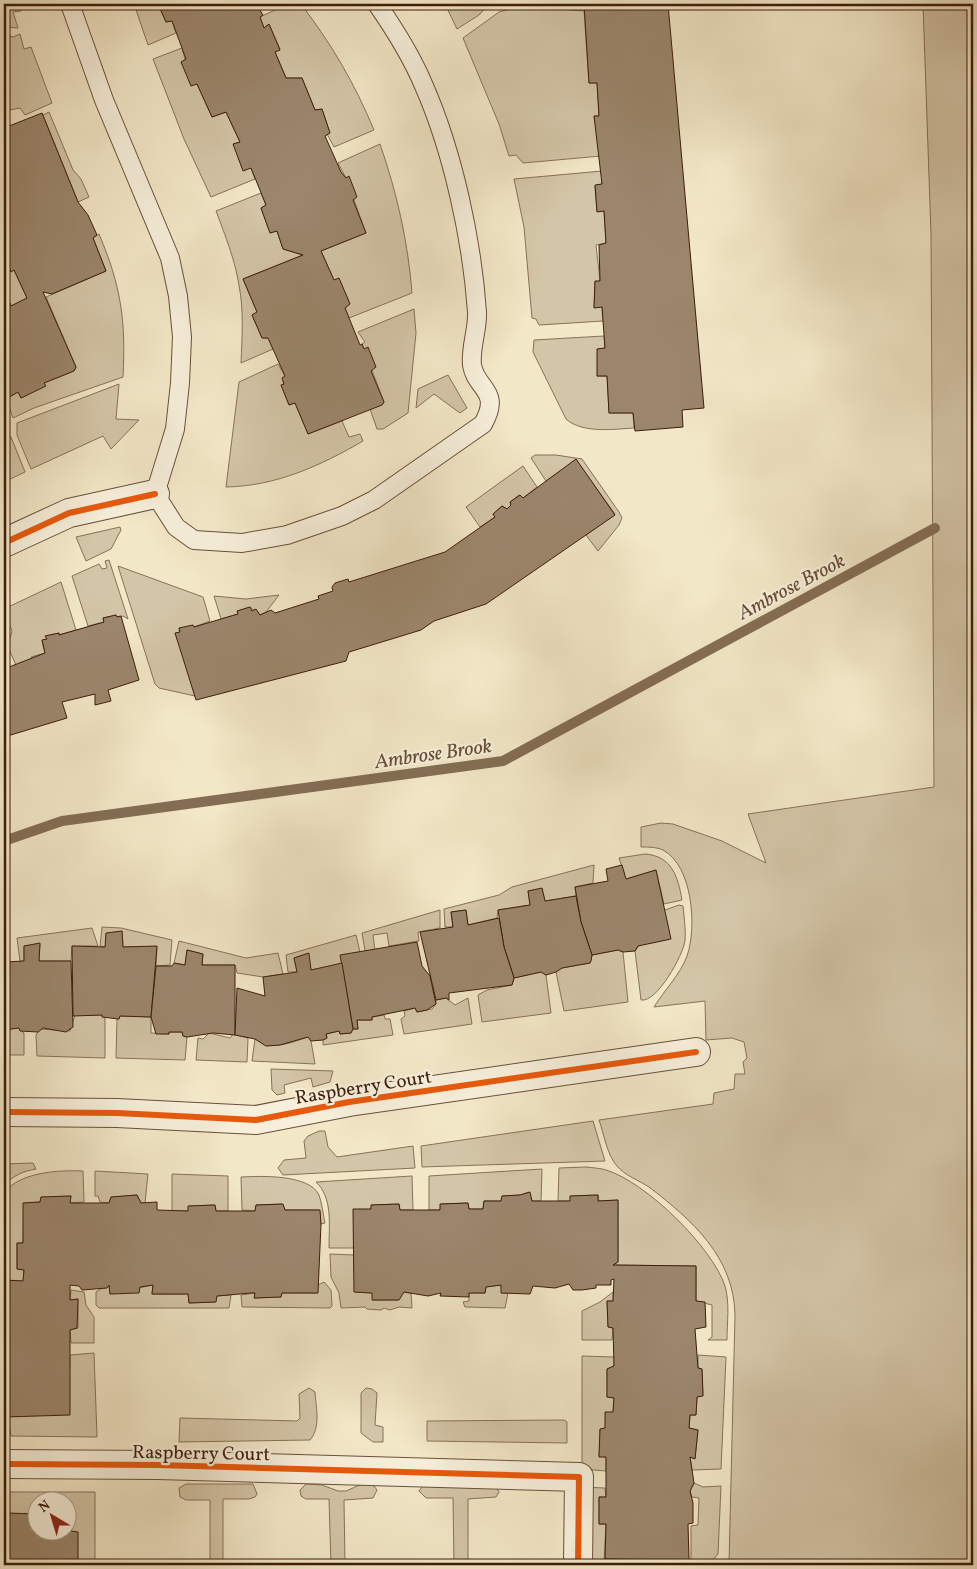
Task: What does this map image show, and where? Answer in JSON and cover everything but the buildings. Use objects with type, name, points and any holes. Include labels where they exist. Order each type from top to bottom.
[{"type":"street","points":[[4,543],[69,513],[155,494]]},
{"type":"street","name":"Raspberry Court","points":[[4,1112],[117,1113],[256,1120],[349,1102],[696,1052]]},
{"type":"street","name":"Raspberry Court","points":[[4,1464],[157,1465],[579,1477],[578,1565]]},
{"type":"lane","points":[[70,4],[104,100],[170,258],[178,296],[182,337],[175,429],[155,494],[176,527],[194,540],[242,544],[287,535],[342,516],[374,500],[483,424],[489,413],[488,395],[472,366],[477,314],[470,256],[452,172],[425,87],[406,48],[377,4]]},
{"type":"shaded area","points":[[4,4],[19,4],[21,11],[13,12],[18,28],[4,27]]},
{"type":"shaded area","points":[[134,4],[158,4],[166,22],[172,21],[176,33],[148,45]]},
{"type":"shaded area","points":[[288,4],[301,4],[323,34],[342,64],[374,130],[334,147],[327,134],[330,133],[322,109],[315,110],[302,78],[286,78],[275,52],[280,49],[269,24],[264,28],[260,17]]},
{"type":"shaded area","points":[[445,4],[489,4],[479,15],[457,29]]},
{"type":"shaded area","points":[[923,4],[973,4],[973,1565],[729,1565],[735,1315],[733,1294],[719,1258],[695,1227],[649,1187],[617,1166],[608,1150],[599,1120],[713,1104],[714,1093],[734,1089],[735,1074],[745,1074],[743,1062],[747,1058],[744,1042],[732,1038],[706,1040],[705,1001],[654,1007],[676,976],[687,956],[692,930],[692,914],[690,898],[681,869],[673,858],[663,850],[641,847],[641,827],[661,823],[673,824],[722,841],[766,863],[748,814],[934,787],[931,234]]},
{"type":"shaded area","points":[[543,8],[584,11],[589,83],[597,83],[599,116],[594,116],[601,156],[523,163],[516,155],[509,156],[499,124],[463,38],[499,12],[510,9]]},
{"type":"shaded area","points":[[4,34],[13,37],[20,34],[24,49],[31,47],[52,103],[25,115],[20,108],[10,110],[4,94]]},
{"type":"shaded area","points":[[182,48],[192,85],[197,84],[212,117],[226,112],[240,142],[234,144],[251,168],[255,179],[211,197],[184,139],[153,59]]},
{"type":"shaded area","points":[[49,112],[73,170],[81,179],[89,197],[78,202],[42,113],[43,115]]},
{"type":"shaded area","points":[[380,144],[401,218],[408,255],[412,293],[349,318],[345,308],[350,304],[339,279],[334,280],[321,251],[366,233],[346,178],[338,163]]},
{"type":"shaded area","points":[[602,171],[602,184],[595,186],[597,211],[604,211],[606,243],[596,245],[600,281],[595,282],[594,307],[602,307],[603,321],[539,325],[536,319],[532,318],[524,227],[514,179]]},
{"type":"shaded area","points":[[261,193],[266,205],[261,208],[270,233],[277,231],[283,249],[303,255],[243,279],[257,312],[252,315],[262,338],[268,338],[273,349],[241,363],[241,295],[232,257],[216,211]]},
{"type":"shaded area","points":[[99,234],[117,287],[123,320],[123,377],[34,408],[13,418],[6,399],[18,392],[21,398],[45,386],[44,383],[74,371],[76,367],[46,297],[106,271],[93,238]]},
{"type":"shaded area","points":[[4,257],[11,271],[14,270],[27,298],[11,306],[8,299],[4,300]]},
{"type":"shaded area","points":[[414,309],[416,333],[408,413],[383,429],[377,429],[370,409],[382,405],[384,402],[362,344],[365,342],[358,332]]},
{"type":"shaded area","points":[[604,336],[605,348],[597,376],[607,376],[609,413],[633,413],[634,428],[590,429],[573,424],[566,419],[533,352],[534,340]]},
{"type":"shaded area","points":[[278,364],[285,376],[282,378],[284,384],[281,385],[289,405],[295,403],[308,434],[342,421],[349,437],[360,434],[363,441],[330,459],[280,479],[244,486],[226,487],[239,382]]},
{"type":"shaded area","points":[[448,375],[467,408],[460,413],[434,394],[416,408],[418,389]]},
{"type":"shaded area","points":[[119,384],[116,419],[139,420],[111,449],[103,436],[31,469],[17,435],[17,423]]},
{"type":"shaded area","points":[[4,430],[11,437],[25,472],[4,482]]},
{"type":"shaded area","points":[[535,455],[556,455],[582,459],[619,512],[622,518],[619,525],[598,551],[586,535],[615,514],[576,460],[546,481],[531,458]]},
{"type":"shaded area","points":[[523,466],[537,487],[523,498],[519,495],[510,502],[511,505],[507,509],[502,506],[493,514],[495,517],[480,527],[466,507]]},
{"type":"shaded area","points":[[120,527],[121,530],[111,549],[86,561],[76,537]]},
{"type":"shaded area","points":[[109,560],[128,619],[123,616],[117,617],[116,615],[103,618],[104,622],[88,626],[72,576],[99,564],[102,569],[107,568],[105,561]]},
{"type":"shaded area","points":[[118,566],[203,597],[210,621],[194,627],[179,629],[195,696],[159,688],[155,684]]},
{"type":"shaded area","points":[[61,582],[76,630],[59,635],[59,633],[46,636],[47,639],[42,641],[45,653],[31,657],[32,660],[16,665],[6,643],[12,632],[10,626],[4,623],[4,609]]},
{"type":"shaded area","points":[[279,595],[266,612],[260,615],[250,607],[238,611],[238,614],[221,619],[214,596],[246,599]]},
{"type":"shaded area","points":[[645,854],[662,859],[668,863],[676,876],[682,900],[664,904],[656,870],[626,879],[619,858]]},
{"type":"shaded area","points":[[594,865],[593,883],[575,887],[576,896],[545,901],[542,889],[528,891],[530,905],[498,910],[497,918],[468,925],[466,910],[451,912],[453,927],[445,927],[444,909],[499,895],[512,887]]},
{"type":"shaded area","points":[[679,905],[683,906],[685,937],[680,957],[668,977],[654,994],[647,999],[641,1000],[635,951],[665,910]]},
{"type":"shaded area","points":[[440,910],[440,928],[418,932],[419,941],[389,946],[387,933],[373,935],[375,951],[365,951],[362,933]]},
{"type":"shaded area","points":[[102,927],[121,928],[172,940],[170,965],[156,966],[157,947],[123,947],[122,931],[105,947],[100,946]]},
{"type":"shaded area","points":[[92,928],[98,946],[72,946],[71,961],[39,961],[40,944],[24,946],[24,961],[20,961],[17,938]]},
{"type":"shaded area","points":[[356,935],[360,952],[342,964],[311,970],[308,953],[294,958],[297,972],[288,972],[286,955]]},
{"type":"shaded area","points":[[179,941],[246,958],[278,953],[283,974],[263,977],[237,973],[235,965],[202,965],[203,954],[187,950],[185,965],[174,963]]},
{"type":"shaded area","points":[[618,950],[623,952],[628,1002],[564,1011],[556,972],[562,968],[590,963],[592,955]]},
{"type":"shaded area","points":[[541,972],[546,975],[551,1013],[482,1022],[478,995],[487,990],[512,985],[514,978]]},
{"type":"shaded area","points":[[446,998],[455,1005],[468,998],[472,1024],[404,1034],[401,1019],[405,1016],[404,1011],[415,1008],[417,1012],[432,1009],[436,1004],[436,1000]]},
{"type":"shaded area","points":[[75,1015],[102,1015],[105,1019],[105,1058],[37,1056],[36,1035],[40,1029],[70,1031]]},
{"type":"shaded area","points":[[384,1015],[385,1019],[390,1019],[393,1035],[323,1045],[323,1040],[327,1038],[326,1034],[339,1031],[340,1034],[351,1033],[353,1029],[358,1029],[357,1020],[372,1020],[372,1017]]},
{"type":"shaded area","points":[[120,1016],[151,1017],[151,1033],[169,1034],[169,1032],[182,1032],[183,1036],[187,1037],[185,1060],[116,1058],[117,1019]]},
{"type":"shaded area","points":[[7,1028],[19,1028],[24,1033],[24,1055],[4,1055],[4,1030]]},
{"type":"shaded area","points":[[209,1033],[230,1038],[233,1034],[248,1038],[247,1062],[196,1060],[198,1038],[203,1039]]},
{"type":"shaded area","points":[[308,1037],[311,1041],[315,1064],[252,1061],[255,1039],[268,1044],[281,1045]]},
{"type":"shaded area","points":[[271,1069],[333,1071],[330,1082],[313,1087],[311,1078],[284,1085],[285,1093],[277,1095],[272,1090]]},
{"type":"shaded area","points":[[593,1121],[605,1161],[422,1167],[421,1146]]},
{"type":"shaded area","points":[[319,1131],[325,1131],[328,1147],[337,1157],[413,1146],[415,1168],[283,1175],[278,1168],[284,1160],[306,1158],[304,1141],[308,1136]]},
{"type":"shaded area","points":[[33,1163],[36,1169],[18,1174],[4,1185],[4,1164]]},
{"type":"shaded area","points":[[587,1167],[606,1170],[640,1188],[676,1218],[707,1253],[718,1270],[727,1292],[727,1340],[708,1340],[712,1337],[712,1305],[696,1301],[696,1266],[613,1265],[618,1262],[618,1200],[599,1201],[598,1195],[571,1196],[570,1201],[558,1201],[559,1168]]},
{"type":"shaded area","points":[[542,1169],[541,1201],[532,1201],[529,1192],[520,1195],[502,1196],[501,1201],[484,1201],[483,1209],[469,1209],[468,1203],[441,1204],[440,1210],[429,1210],[429,1176]]},
{"type":"shaded area","points":[[83,1171],[84,1202],[70,1203],[71,1196],[41,1197],[40,1202],[24,1203],[23,1243],[17,1243],[17,1269],[24,1270],[23,1281],[4,1280],[4,1192],[11,1185],[30,1176],[51,1172]]},
{"type":"shaded area","points":[[95,1171],[148,1174],[145,1203],[141,1203],[137,1195],[111,1197],[109,1203],[100,1202],[98,1196],[95,1196]]},
{"type":"shaded area","points":[[172,1174],[228,1176],[228,1211],[216,1211],[215,1205],[189,1206],[188,1211],[172,1211]]},
{"type":"shaded area","points":[[412,1176],[413,1210],[400,1210],[399,1204],[372,1205],[354,1248],[329,1248],[328,1204],[321,1188],[316,1182]]},
{"type":"shaded area","points":[[241,1177],[284,1178],[305,1183],[314,1188],[319,1195],[325,1223],[321,1224],[319,1210],[285,1210],[282,1204],[256,1205],[255,1211],[242,1210]]},
{"type":"shaded area","points":[[330,1254],[354,1255],[355,1292],[372,1293],[373,1300],[398,1300],[400,1292],[411,1293],[412,1308],[399,1307],[381,1310],[367,1309],[365,1307],[341,1308],[339,1293],[331,1277]]},
{"type":"shaded area","points":[[324,1282],[331,1290],[332,1306],[330,1308],[242,1307],[241,1295],[255,1293],[255,1298],[281,1297],[282,1293],[317,1293],[318,1285]]},
{"type":"shaded area","points":[[109,1285],[110,1294],[153,1285],[152,1294],[188,1294],[189,1303],[215,1302],[217,1296],[231,1295],[229,1308],[99,1308],[96,1305],[96,1292]]},
{"type":"shaded area","points":[[501,1285],[502,1293],[508,1293],[505,1308],[465,1307],[463,1302],[469,1301],[469,1293],[485,1293],[486,1287]]},
{"type":"shaded area","points":[[71,1290],[84,1292],[86,1305],[94,1317],[94,1343],[71,1343],[70,1330],[78,1328],[78,1299],[70,1300]]},
{"type":"shaded area","points":[[613,1292],[613,1301],[607,1301],[608,1327],[613,1328],[612,1340],[582,1340],[582,1311],[600,1302]]},
{"type":"shaded area","points":[[94,1353],[97,1437],[11,1436],[8,1417],[70,1367],[70,1355]]},
{"type":"shaded area","points":[[698,1355],[726,1357],[721,1469],[692,1470],[690,1457],[695,1458],[698,1430],[689,1428],[690,1415],[696,1415],[697,1397],[703,1395],[702,1369],[698,1368]]},
{"type":"shaded area","points":[[582,1356],[614,1357],[614,1366],[607,1369],[607,1397],[614,1398],[613,1412],[605,1428],[600,1429],[599,1456],[606,1457],[606,1471],[582,1469]]},
{"type":"shaded area","points":[[309,1388],[315,1392],[317,1417],[316,1429],[310,1440],[179,1442],[180,1418],[297,1421],[300,1418],[299,1394]]},
{"type":"shaded area","points":[[366,1388],[372,1389],[377,1393],[375,1425],[383,1427],[383,1442],[373,1442],[361,1433],[361,1393]]},
{"type":"shaded area","points":[[564,1420],[567,1422],[567,1443],[427,1441],[427,1421]]},
{"type":"shaded area","points":[[364,1483],[374,1486],[377,1490],[373,1498],[344,1500],[345,1565],[331,1565],[329,1499],[306,1499],[301,1496],[300,1490],[306,1484],[322,1485],[338,1491],[346,1491]]},
{"type":"shaded area","points":[[694,1483],[703,1487],[721,1486],[718,1554],[709,1565],[657,1565],[657,1562],[691,1560],[691,1526],[698,1525],[699,1498],[692,1497],[690,1491]]},
{"type":"shaded area","points":[[186,1484],[253,1484],[257,1494],[255,1497],[249,1499],[223,1499],[223,1565],[210,1565],[210,1500],[186,1500],[180,1497],[179,1488]]},
{"type":"shaded area","points":[[423,1486],[496,1486],[499,1492],[496,1497],[468,1499],[468,1565],[454,1565],[453,1498],[426,1498],[419,1491]]},
{"type":"shaded area","points":[[582,1487],[605,1488],[606,1497],[599,1497],[599,1524],[606,1524],[604,1562],[634,1562],[634,1565],[593,1565],[585,1560]]},
{"type":"shaded area","points":[[4,1492],[28,1492],[28,1514],[4,1513]]},
{"type":"shaded area","points":[[78,1492],[95,1492],[95,1565],[72,1565],[76,1542],[78,1542]]},
{"type":"waterway","name":"Ambrose Brook","points":[[4,841],[62,821],[503,761],[935,528]]},
{"type":"cycle path","points":[[4,543],[69,513],[155,494]]},
{"type":"cycle path","points":[[4,1112],[117,1113],[256,1120],[349,1102],[696,1052]]},
{"type":"cycle path","points":[[4,1464],[157,1465],[579,1477],[578,1565]]}]
